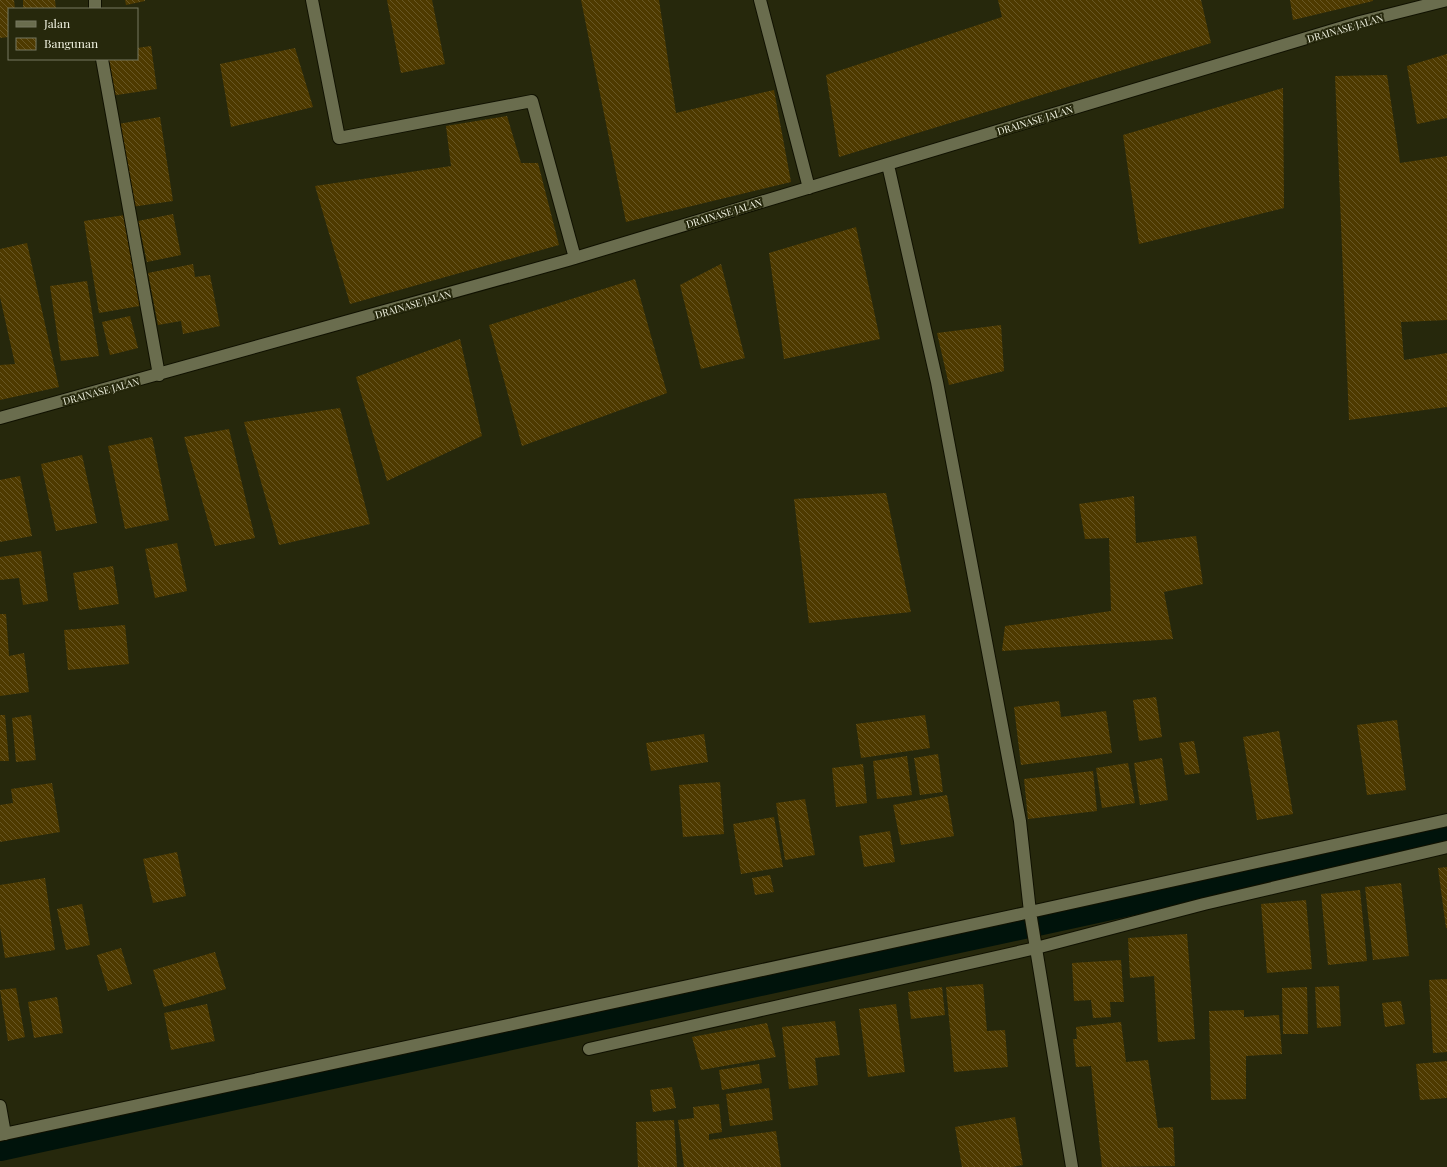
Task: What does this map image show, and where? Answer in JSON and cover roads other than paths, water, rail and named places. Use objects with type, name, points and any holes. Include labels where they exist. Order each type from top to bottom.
[{"type":"street","points":[[312,0],[339,138],[532,101],[575,258]]},
{"type":"street","points":[[760,0],[809,188]]},
{"type":"street","name":"DRAINASE JALAN","points":[[0,418],[575,258],[1360,22],[1447,0]]},
{"type":"street","points":[[102,60],[159,375]]},
{"type":"street","points":[[888,165],[938,390],[1020,821],[1030,912],[1072,1167]]},
{"type":"street","points":[[0,1106],[3,1134],[1030,912],[1447,820]]},
{"type":"street","points":[[590,1049],[1036,948],[1204,904],[1447,847]]},
{"type":"waterway","points":[[0,1146],[1447,832]]}]
